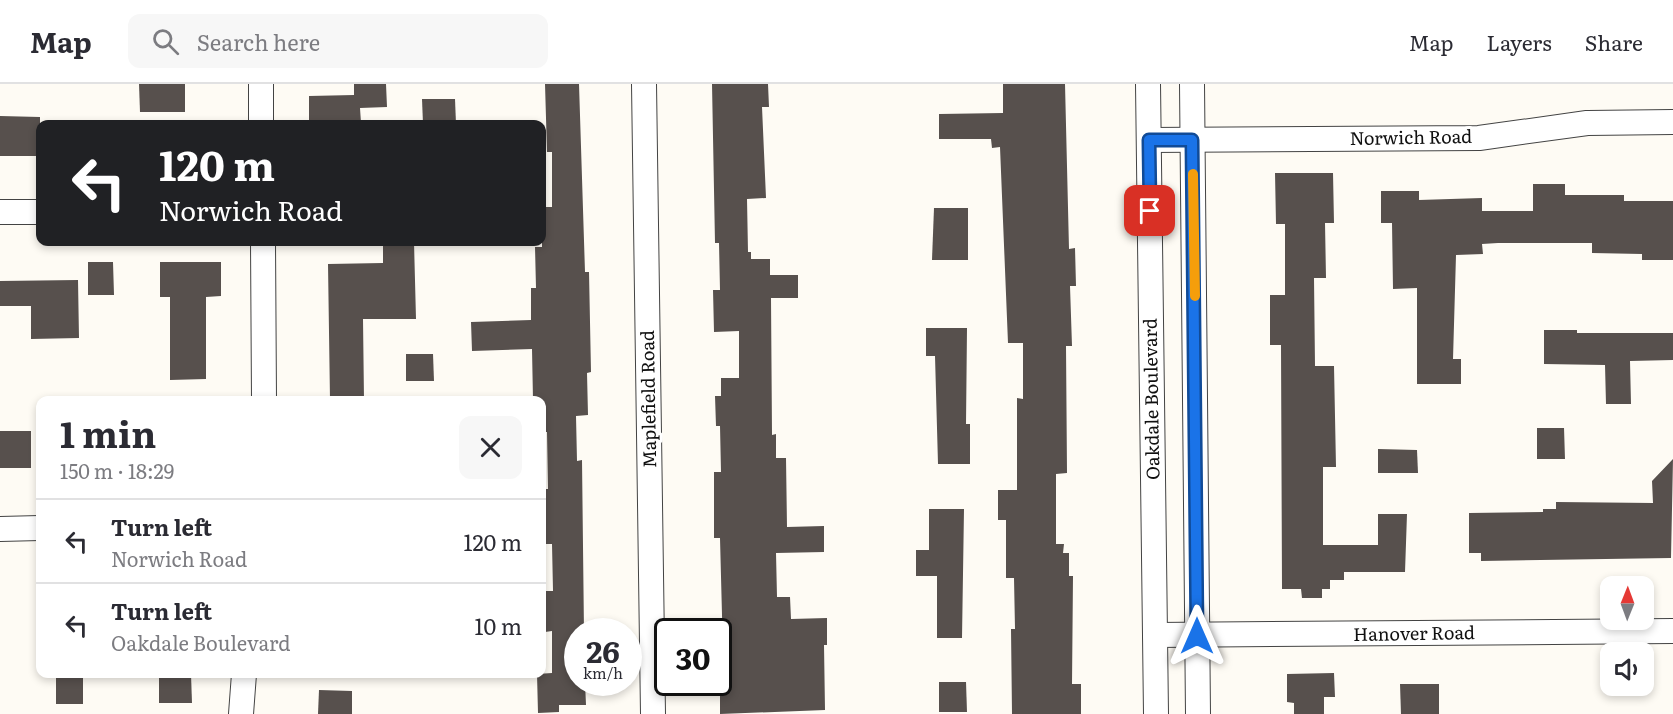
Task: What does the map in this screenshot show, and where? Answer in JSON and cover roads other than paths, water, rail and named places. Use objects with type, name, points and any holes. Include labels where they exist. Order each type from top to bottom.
[{"type":"street","points":[[261,84],[261,120]]},
{"type":"street","name":"Maplefield Road","points":[[645,84],[654,714]]},
{"type":"street","name":"Oakdale Boulevard","points":[[1148,84],[1156,714]]},
{"type":"street","points":[[1192,84],[1198,714]]},
{"type":"street","name":"Norwich Road","points":[[1149,140],[1479,138],[1587,123],[1673,122]]},
{"type":"street","points":[[0,212],[36,212]]},
{"type":"street","points":[[263,246],[264,396]]},
{"type":"street","points":[[0,528],[36,528]]},
{"type":"street","name":"Hanover Road","points":[[1155,635],[1673,631]]},
{"type":"street","points":[[241,714],[244,678]]}]
